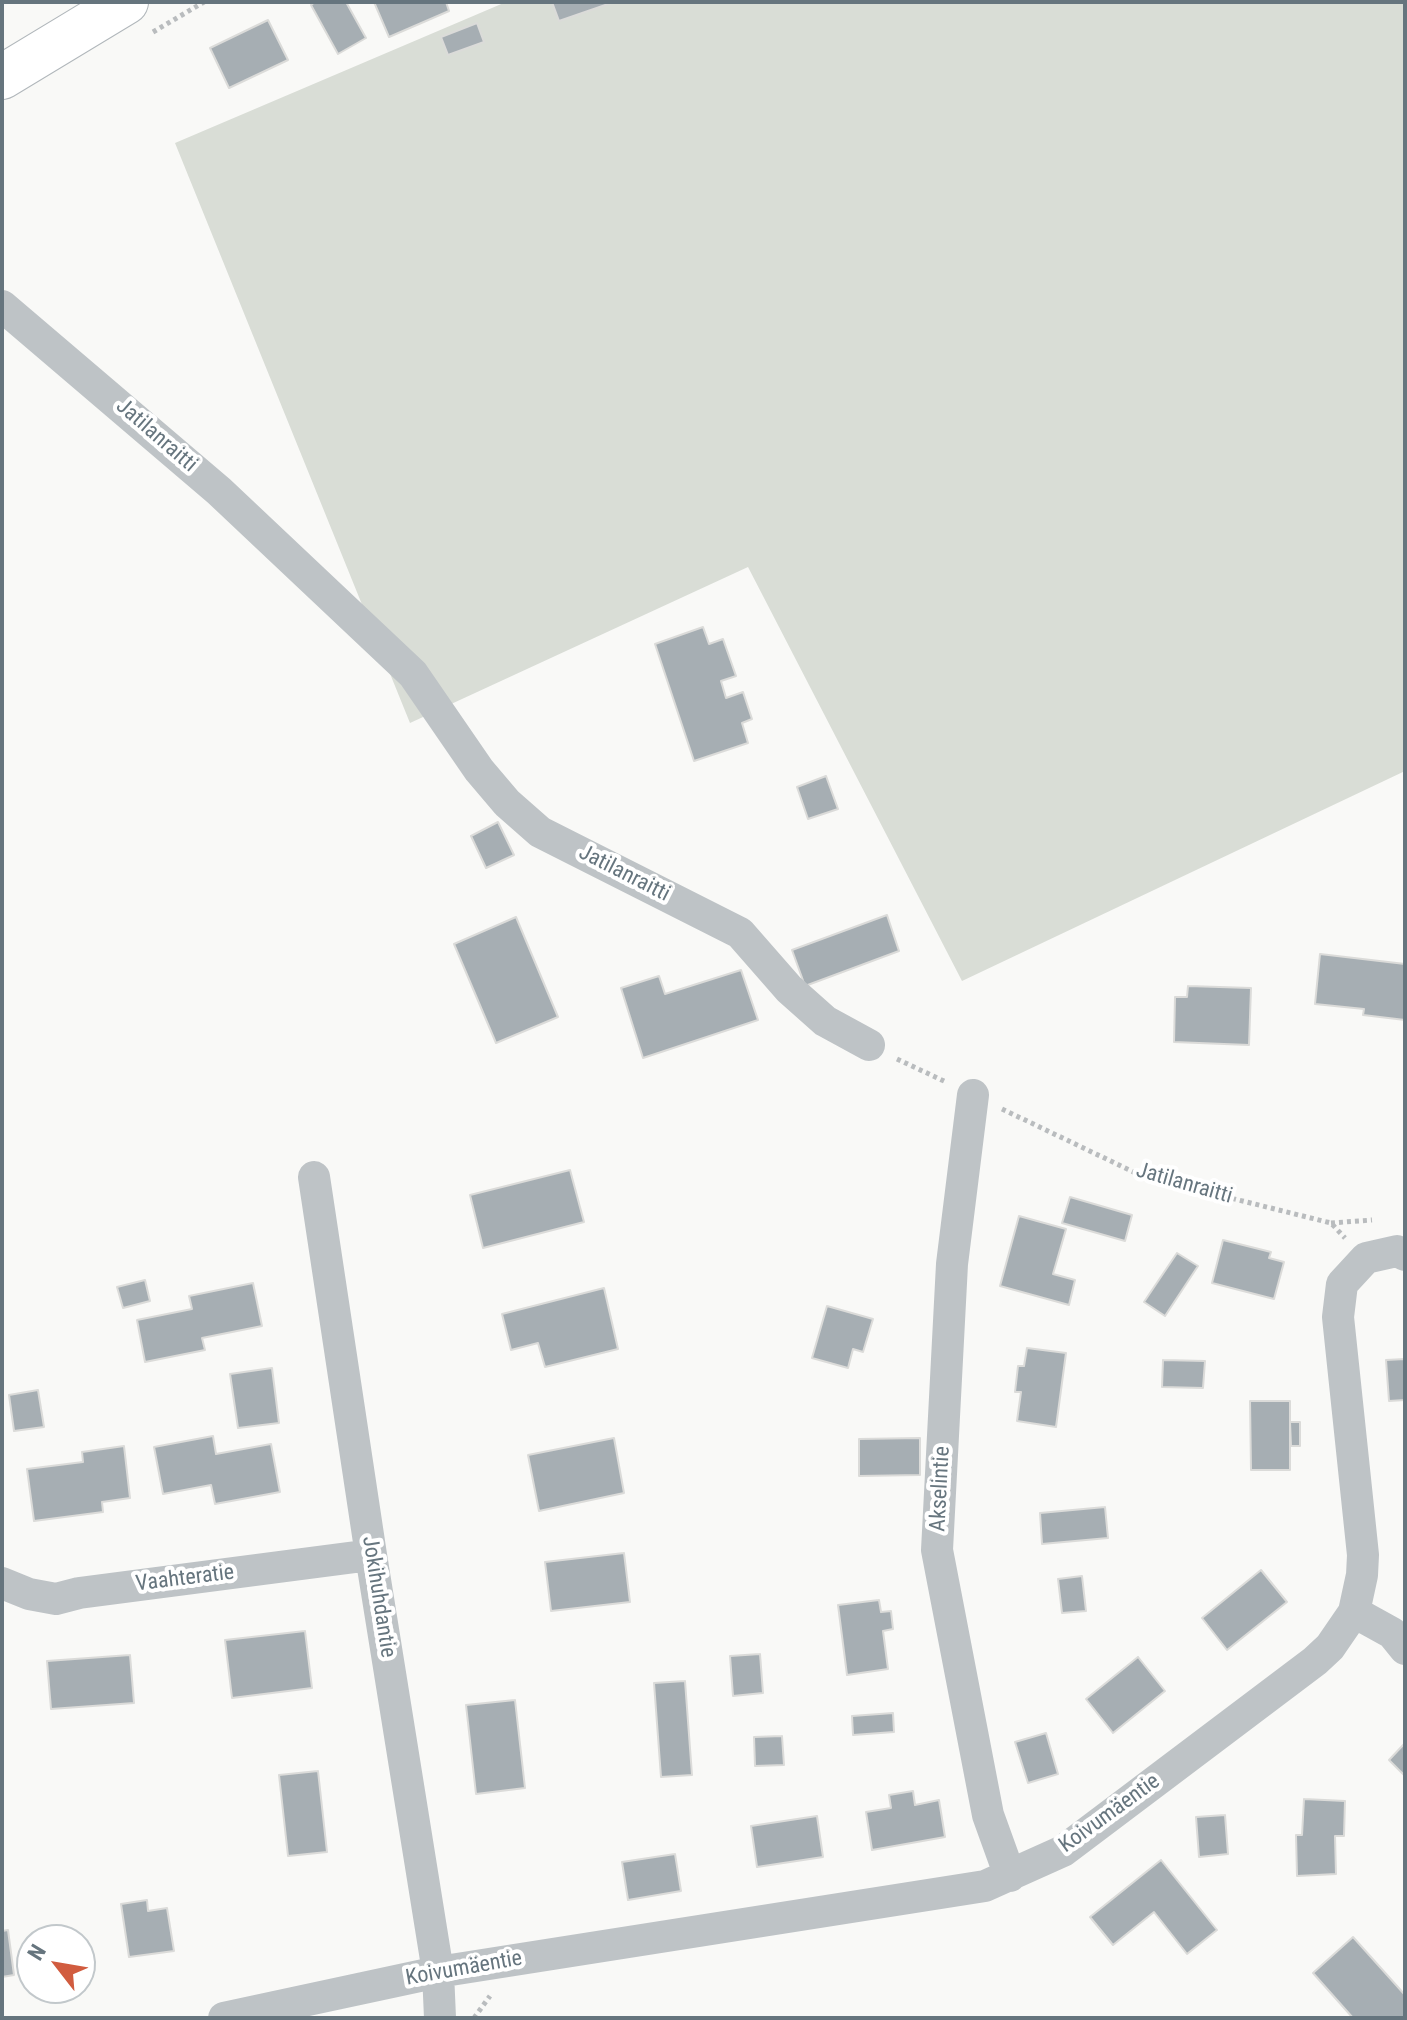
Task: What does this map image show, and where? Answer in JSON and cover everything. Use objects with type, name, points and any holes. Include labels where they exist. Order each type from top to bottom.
[{"type":"main road","points":[[2,77],[126,2]]},
{"type":"street","name":"Jatilanraitti","points":[[2,306],[219,491],[413,674],[479,770],[507,803],[540,832],[740,933],[789,989],[825,1021],[869,1045]]},
{"type":"street","name":"Akselintie","points":[[973,1095],[952,1264],[937,1550],[988,1815],[1010,1876]]},
{"type":"street","name":"Jokihuhdantie","points":[[314,1177],[438,1972],[440,2018]]},
{"type":"street","points":[[1366,1258],[1397,1251],[1405,1255]]},
{"type":"street","name":"Koivumäentie","points":[[224,2018],[438,1972],[972,1888],[1010,1876],[1063,1851],[1315,1661],[1330,1647],[1354,1612],[1363,1555],[1338,1317],[1342,1284],[1366,1258]]},
{"type":"street","name":"Vaahteratie","points":[[2,1583],[29,1594],[56,1599],[79,1593],[371,1555]]},
{"type":"street","points":[[1354,1612],[1392,1633],[1405,1649]]},
{"type":"path","name":"Jatilanraitti","points":[[869,1045],[1142,1176],[1331,1223],[1366,1258]]},
{"type":"shaded area","points":[[506,2],[1405,2],[1405,771],[962,981],[748,567],[410,723],[175,143]]},
{"type":"building","points":[[315,2],[346,2],[366,38],[338,54],[311,5]]},
{"type":"building","points":[[374,2],[446,2],[449,11],[389,37]]},
{"type":"building","points":[[552,2],[614,2],[559,21]]},
{"type":"building","points":[[268,20],[288,60],[229,88],[210,48]]},
{"type":"building","points":[[477,23],[484,42],[448,55],[441,37]]},
{"type":"building","points":[[703,627],[709,644],[723,639],[736,676],[721,681],[726,698],[743,692],[752,719],[742,723],[748,743],[694,761],[655,644]]},
{"type":"building","points":[[826,776],[838,809],[808,819],[797,787]]},
{"type":"building","points":[[498,822],[514,855],[486,868],[471,836]]},
{"type":"building","points":[[887,915],[899,951],[805,986],[792,950]]},
{"type":"building","points":[[516,917],[558,1017],[496,1043],[454,944]]},
{"type":"building","points":[[1320,954],[1405,964],[1405,1020],[1363,1015],[1364,1009],[1315,1004]]},
{"type":"building","points":[[741,970],[758,1020],[643,1058],[621,988],[659,976],[665,994]]},
{"type":"building","points":[[1188,986],[1251,988],[1249,1045],[1174,1042],[1175,997],[1187,997]]},
{"type":"building","points":[[570,1170],[584,1222],[483,1248],[470,1195]]},
{"type":"building","points":[[1070,1197],[1132,1215],[1125,1241],[1062,1223]]},
{"type":"building","points":[[1019,1216],[1066,1229],[1053,1274],[1075,1280],[1069,1305],[1000,1286]]},
{"type":"building","points":[[1223,1240],[1271,1252],[1269,1258],[1284,1262],[1274,1299],[1212,1283]]},
{"type":"building","points":[[1177,1253],[1198,1266],[1165,1316],[1144,1302]]},
{"type":"building","points":[[145,1280],[150,1301],[123,1308],[117,1287]]},
{"type":"building","points":[[253,1283],[262,1326],[202,1338],[205,1350],[145,1362],[137,1320],[192,1309],[189,1296]]},
{"type":"building","points":[[604,1288],[618,1349],[545,1367],[538,1343],[511,1350],[502,1314]]},
{"type":"building","points":[[827,1306],[873,1319],[863,1352],[853,1349],[848,1368],[812,1358]]},
{"type":"building","points":[[1027,1348],[1066,1353],[1056,1427],[1017,1421],[1021,1392],[1015,1392],[1018,1366],[1024,1366]]},
{"type":"building","points":[[1405,1359],[1405,1400],[1389,1401],[1386,1360]]},
{"type":"building","points":[[1163,1360],[1205,1361],[1203,1388],[1162,1387]]},
{"type":"building","points":[[272,1368],[279,1423],[238,1428],[230,1374]]},
{"type":"building","points":[[38,1390],[44,1427],[14,1431],[9,1395]]},
{"type":"building","points":[[1250,1401],[1290,1401],[1290,1470],[1251,1470]]},
{"type":"building","points":[[1290,1422],[1300,1422],[1300,1446],[1291,1446]]},
{"type":"building","points":[[213,1436],[216,1454],[271,1444],[280,1492],[215,1504],[211,1485],[163,1494],[154,1447]]},
{"type":"building","points":[[614,1438],[624,1493],[539,1511],[528,1455]]},
{"type":"building","points":[[920,1438],[920,1475],[859,1476],[859,1439]]},
{"type":"building","points":[[124,1446],[130,1498],[102,1502],[103,1512],[34,1521],[27,1469],[83,1462],[82,1452]]},
{"type":"building","points":[[1105,1507],[1108,1538],[1042,1544],[1040,1513]]},
{"type":"building","points":[[624,1553],[630,1602],[551,1611],[545,1562]]},
{"type":"building","points":[[1261,1570],[1287,1602],[1227,1650],[1202,1618]]},
{"type":"building","points":[[1082,1576],[1086,1611],[1062,1613],[1058,1579]]},
{"type":"building","points":[[879,1600],[881,1612],[891,1611],[893,1629],[883,1631],[888,1669],[847,1675],[838,1605]]},
{"type":"building","points":[[305,1631],[312,1688],[232,1698],[225,1640]]},
{"type":"building","points":[[760,1654],[763,1693],[733,1696],[730,1656]]},
{"type":"building","points":[[130,1655],[134,1703],[51,1709],[47,1661]]},
{"type":"building","points":[[1138,1657],[1165,1691],[1113,1733],[1086,1699]]},
{"type":"building","points":[[685,1681],[692,1775],[661,1777],[654,1683]]},
{"type":"building","points":[[515,1700],[525,1788],[476,1794],[466,1705]]},
{"type":"building","points":[[893,1713],[894,1732],[853,1735],[852,1716]]},
{"type":"building","points":[[1046,1733],[1058,1774],[1028,1783],[1015,1742]]},
{"type":"building","points":[[782,1736],[784,1765],[755,1766],[754,1737]]},
{"type":"building","points":[[1405,1743],[1405,1776],[1389,1760]]},
{"type":"building","points":[[318,1771],[327,1852],[288,1856],[279,1775]]},
{"type":"building","points":[[913,1791],[915,1805],[939,1800],[945,1837],[872,1850],[866,1812],[891,1808],[889,1795]]},
{"type":"building","points":[[1304,1799],[1345,1801],[1344,1836],[1335,1836],[1336,1874],[1297,1876],[1296,1835],[1302,1835]]},
{"type":"building","points":[[1225,1815],[1228,1854],[1199,1857],[1196,1817]]},
{"type":"building","points":[[817,1816],[823,1857],[757,1867],[751,1826]]},
{"type":"building","points":[[675,1854],[681,1891],[628,1900],[622,1862]]},
{"type":"building","points":[[1161,1860],[1217,1930],[1187,1954],[1154,1912],[1113,1945],[1090,1917]]},
{"type":"building","points":[[147,1900],[148,1911],[167,1908],[174,1951],[129,1957],[121,1904]]},
{"type":"building","points":[[8,1930],[14,1975],[2,1977],[2,1931]]},
{"type":"building","points":[[1353,1937],[1405,1995],[1405,2018],[1353,2018],[1313,1973]]}]
